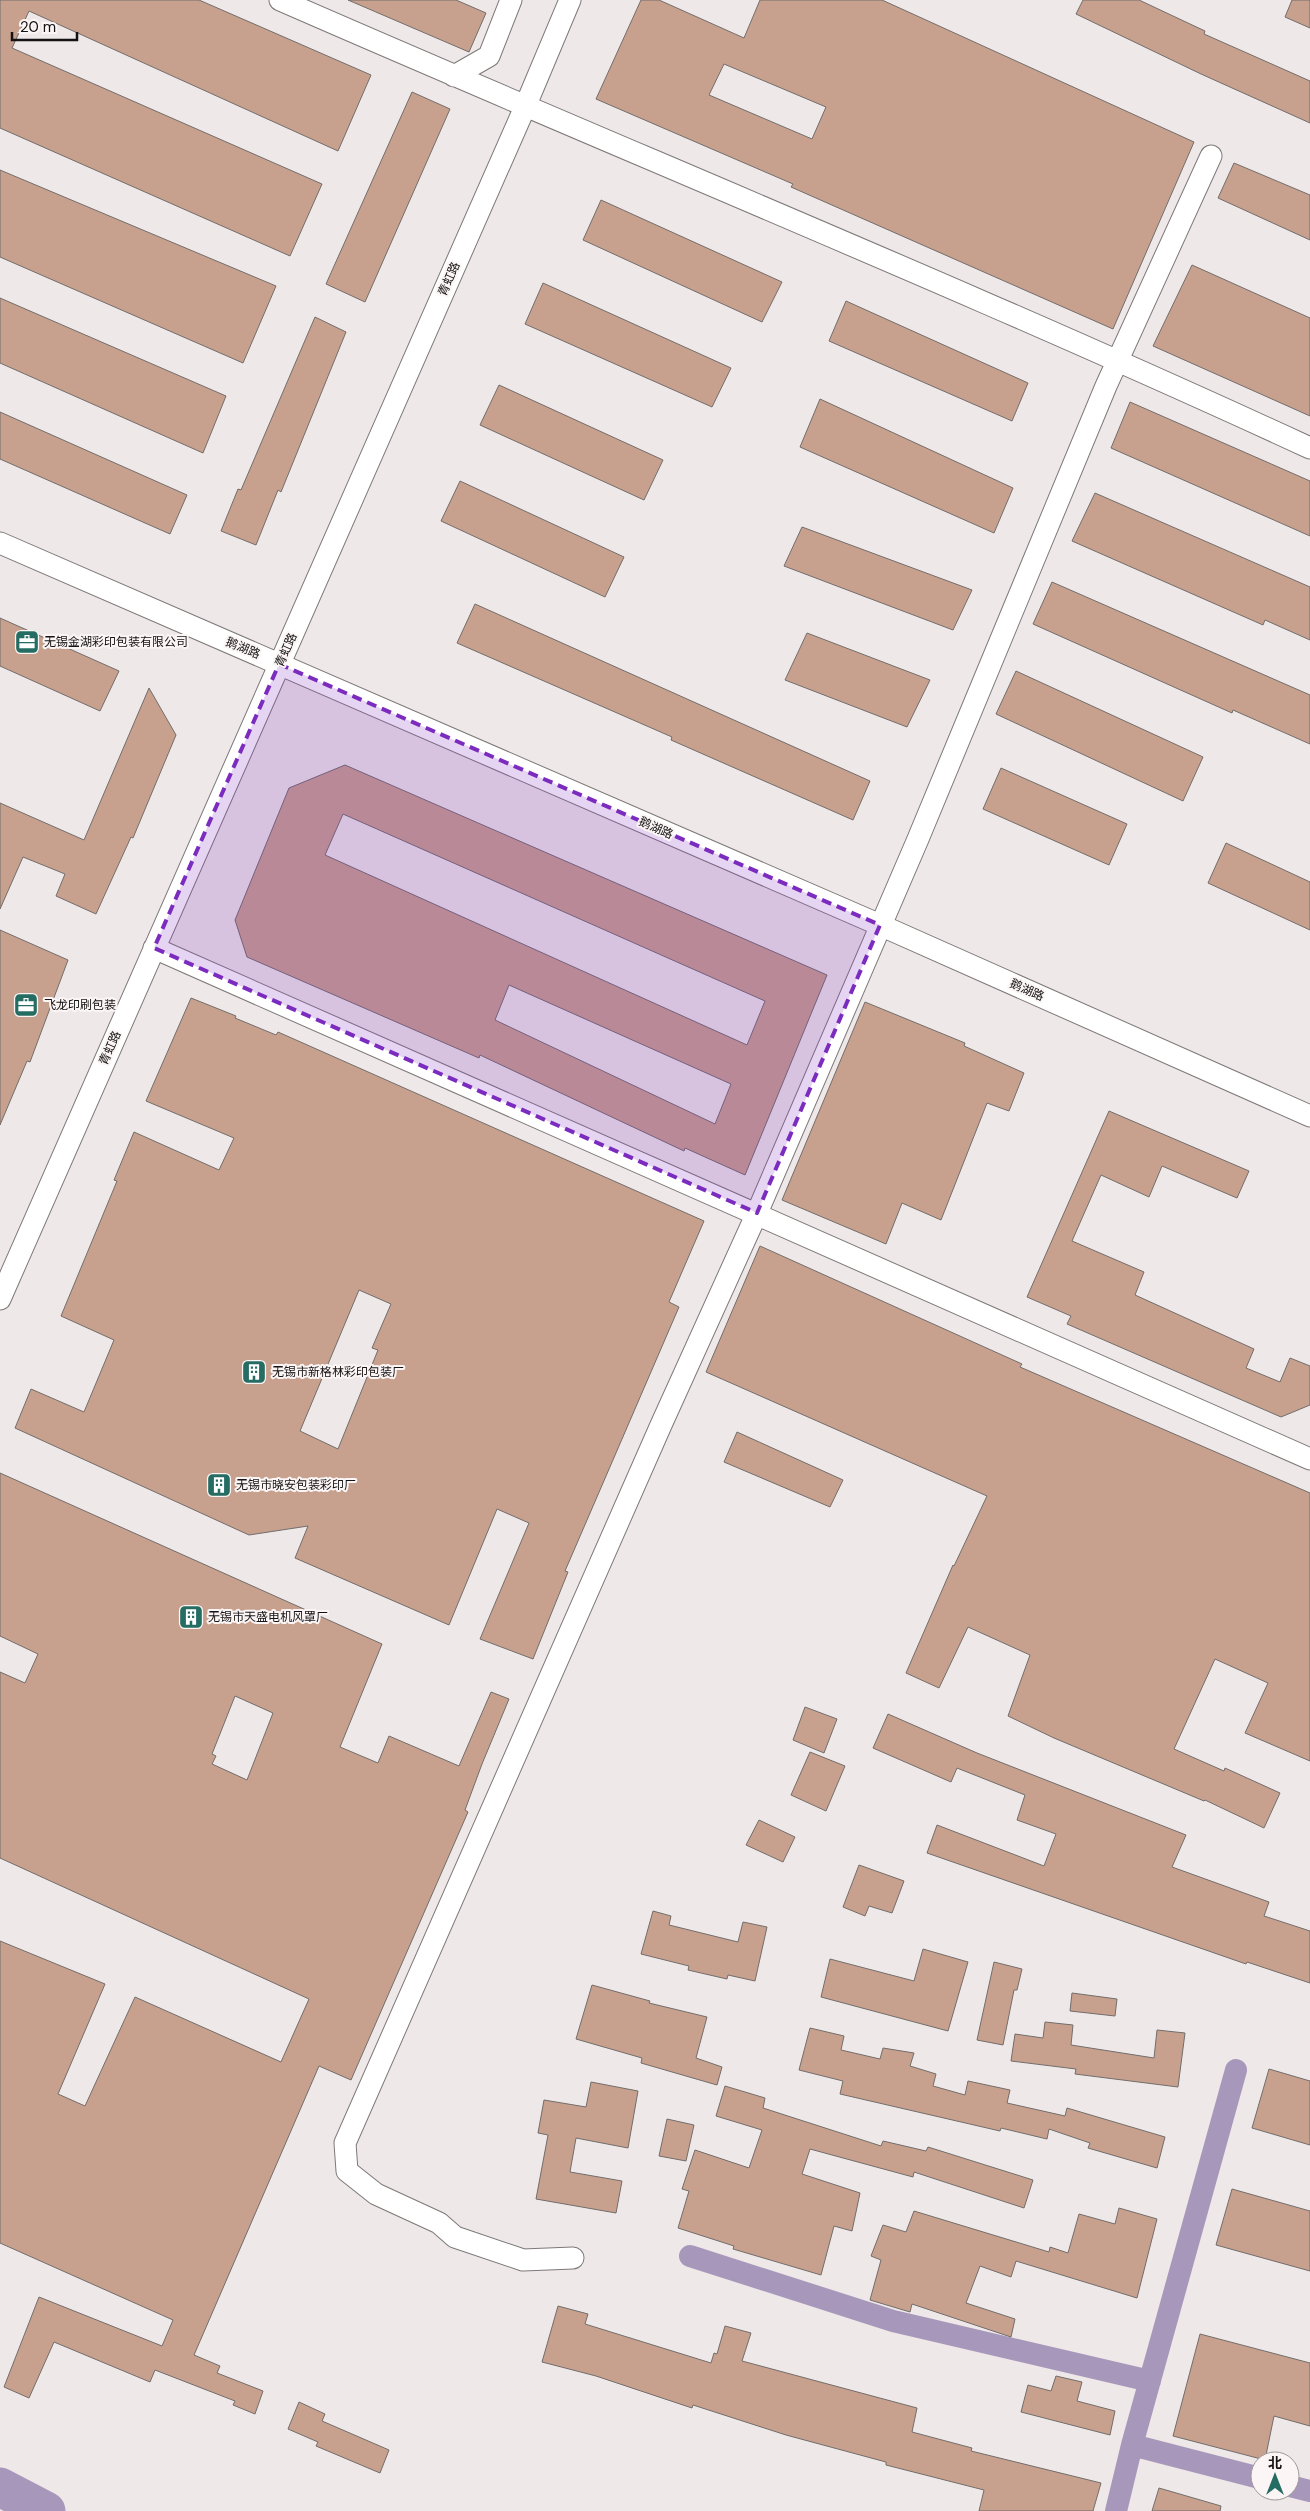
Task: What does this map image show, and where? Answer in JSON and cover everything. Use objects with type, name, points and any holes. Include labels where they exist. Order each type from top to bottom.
[{"type":"street","points":[[280,0],[525,107],[820,231],[1118,360],[1310,448]]},
{"type":"street","points":[[454,76],[489,56],[511,0]]},
{"type":"street","name":"青虹路","points":[[0,1299],[525,107],[570,0]]},
{"type":"street","points":[[573,2258],[523,2260],[456,2237],[439,2223],[376,2194],[347,2171],[345,2143],[661,1425],[757,1213],[918,839],[1118,360],[1211,156]]},
{"type":"street","name":"鹅湖路","points":[[0,542],[880,925],[1310,1116]]},
{"type":"street","points":[[154,948],[1310,1459]]},
{"type":"highlighted area","points":[[279,664],[880,925],[757,1213],[154,948]]},
{"type":"building","points":[[0,0],[199,0],[371,75],[338,151],[29,11],[12,48],[322,184],[290,256],[0,128]]},
{"type":"building","points":[[348,0],[456,0],[486,13],[469,52]]},
{"type":"building","points":[[641,0],[659,0],[744,38],[760,0],[882,0],[1194,142],[1113,329],[791,187],[793,184],[596,99]],"holes":[[[724,64],[826,107],[812,139],[709,95]]]},
{"type":"building","points":[[1083,0],[1139,0],[1205,31],[1204,34],[1310,81],[1310,123],[1201,74],[1076,14]]},
{"type":"building","points":[[1292,0],[1310,0],[1310,28],[1285,17]]},
{"type":"building","points":[[412,92],[450,109],[365,302],[326,284]]},
{"type":"building","points":[[1234,163],[1310,195],[1310,240],[1218,198]]},
{"type":"building","points":[[0,170],[276,286],[243,363],[0,257]]},
{"type":"building","points":[[601,200],[782,282],[762,322],[583,240]]},
{"type":"building","points":[[1192,265],[1310,318],[1310,416],[1153,346]]},
{"type":"building","points":[[543,283],[731,368],[712,407],[525,324]]},
{"type":"building","points":[[0,298],[226,396],[203,453],[0,363]]},
{"type":"building","points":[[846,301],[1028,383],[1012,421],[829,341]]},
{"type":"building","points":[[315,317],[346,332],[281,492],[278,490],[256,545],[221,531],[238,489],[241,490]]},
{"type":"building","points":[[499,385],[663,460],[644,500],[480,425]]},
{"type":"building","points":[[820,399],[1013,488],[994,533],[800,447]]},
{"type":"building","points":[[1130,402],[1310,481],[1310,536],[1111,448]]},
{"type":"building","points":[[0,412],[187,495],[170,534],[0,459]]},
{"type":"building","points":[[460,481],[624,557],[605,597],[441,521]]},
{"type":"building","points":[[1095,493],[1310,587],[1310,640],[1265,620],[1263,625],[1072,541]]},
{"type":"building","points":[[802,527],[972,590],[953,630],[784,566]]},
{"type":"building","points":[[1052,582],[1310,695],[1310,744],[1233,710],[1232,713],[1033,624]]},
{"type":"building","points":[[475,604],[870,781],[853,820],[671,740],[672,737],[457,643]]},
{"type":"building","name":"无锡金湖彩印包装有限公司","points":[[0,618],[119,671],[100,711],[0,666]]},
{"type":"building","points":[[807,633],[930,680],[907,727],[785,680]]},
{"type":"building","points":[[1016,671],[1203,757],[1183,801],[996,714]]},
{"type":"building","points":[[149,688],[176,735],[133,838],[131,837],[96,914],[56,896],[65,874],[23,857],[0,909],[0,803],[84,840]]},
{"type":"building","points":[[345,765],[827,975],[745,1175],[685,1148],[684,1151],[480,1055],[479,1058],[247,957],[235,920],[289,788]],"holes":[[[343,814],[765,1001],[747,1045],[325,855]],[[509,985],[731,1084],[715,1124],[495,1020]]]},
{"type":"building","points":[[1001,768],[1127,824],[1109,865],[983,809]]},
{"type":"building","points":[[1226,843],[1310,882],[1310,930],[1208,883]]},
{"type":"building","name":"飞龙印刷包装","points":[[0,930],[68,960],[30,1062],[27,1061],[0,1125]]},
{"type":"building","points":[[191,998],[276,1035],[278,1032],[704,1221],[669,1302],[679,1307],[565,1571],[568,1572],[533,1659],[480,1639],[529,1523],[497,1509],[449,1625],[295,1558],[308,1526],[249,1535],[15,1428],[31,1389],[84,1412],[114,1340],[61,1316],[117,1181],[114,1180],[134,1132],[219,1170],[234,1138],[146,1101]],"holes":[[[359,1290],[391,1304],[372,1348],[378,1350],[338,1449],[300,1431]]]},
{"type":"building","points":[[865,1002],[965,1043],[964,1046],[1024,1073],[1009,1111],[987,1103],[941,1220],[902,1203],[886,1244],[782,1200]]},
{"type":"building","points":[[1109,1111],[1249,1171],[1237,1198],[1162,1166],[1149,1197],[1101,1175],[1072,1241],[1144,1272],[1135,1295],[1254,1349],[1246,1368],[1280,1382],[1290,1358],[1310,1366],[1310,1405],[1281,1417],[1067,1324],[1071,1316],[1027,1297]]},
{"type":"building","points":[[760,1246],[1022,1364],[1020,1367],[1310,1493],[1310,1761],[1245,1733],[1268,1683],[1215,1659],[1174,1749],[1224,1771],[1225,1768],[1280,1793],[1264,1828],[1205,1800],[1054,1738],[1008,1716],[1030,1655],[968,1627],[939,1688],[906,1673],[953,1565],[987,1496],[706,1372]]},
{"type":"building","points":[[737,1432],[843,1480],[830,1507],[724,1462]]},
{"type":"building","points":[[0,1473],[382,1644],[340,1747],[378,1763],[389,1736],[459,1766],[491,1692],[509,1699],[465,1810],[468,1812],[351,2080],[319,2066],[194,2355],[220,2366],[217,2373],[263,2391],[255,2414],[233,2405],[235,2401],[155,2370],[150,2382],[54,2342],[29,2398],[4,2387],[39,2297],[162,2346],[173,2320],[0,2243],[0,1941],[105,1984],[58,2094],[85,2106],[135,1997],[281,2062],[309,1999],[0,1858],[0,1672],[25,1683],[38,1654],[0,1636]],"holes":[[[235,1696],[273,1713],[247,1780],[212,1764],[216,1756],[212,1754]]]},
{"type":"building","points":[[805,1707],[837,1719],[824,1753],[793,1740]]},
{"type":"building","points":[[888,1714],[977,1753],[1186,1835],[1172,1867],[1269,1902],[1264,1916],[1310,1931],[1310,1983],[1247,1962],[1246,1964],[927,1853],[937,1825],[1044,1866],[1056,1834],[1017,1820],[1025,1795],[957,1768],[951,1782],[873,1748]]},
{"type":"building","points":[[810,1752],[845,1766],[826,1811],[791,1795]]},
{"type":"building","points":[[759,1820],[795,1837],[783,1862],[746,1845]]},
{"type":"building","points":[[859,1865],[904,1881],[892,1913],[869,1906],[865,1916],[843,1907]]},
{"type":"building","points":[[653,1911],[671,1916],[669,1925],[738,1942],[743,1922],[767,1927],[755,1981],[728,1975],[727,1979],[688,1970],[689,1966],[641,1954]]},
{"type":"building","points":[[923,1949],[968,1962],[948,2031],[821,1997],[830,1959],[914,1981]]},
{"type":"building","points":[[994,1962],[1022,1969],[1017,1990],[1014,1990],[1003,2045],[977,2040]]},
{"type":"building","points":[[592,1985],[650,2001],[649,2003],[707,2017],[696,2058],[722,2067],[717,2085],[641,2063],[642,2058],[576,2039]]},
{"type":"building","points":[[1072,1993],[1117,1999],[1115,2016],[1070,2011]]},
{"type":"building","points":[[1045,2022],[1073,2025],[1071,2045],[1154,2058],[1157,2030],[1185,2033],[1178,2087],[1075,2074],[1076,2069],[1011,2061],[1015,2034],[1043,2038]]},
{"type":"building","points":[[810,2028],[844,2036],[841,2050],[880,2059],[883,2048],[914,2053],[910,2066],[936,2074],[933,2086],[965,2095],[968,2081],[1010,2090],[1007,2103],[1065,2116],[1067,2108],[1165,2137],[1157,2168],[1088,2148],[1090,2143],[1049,2129],[1047,2139],[1001,2128],[1000,2131],[840,2094],[843,2081],[799,2070]]},
{"type":"building","points":[[1269,2069],[1310,2081],[1310,2145],[1252,2128]]},
{"type":"building","points":[[591,2082],[638,2091],[628,2148],[576,2138],[570,2172],[622,2181],[616,2213],[536,2199],[548,2135],[538,2133],[544,2100],[586,2107]]},
{"type":"building","points":[[725,2086],[765,2098],[763,2108],[881,2146],[883,2141],[926,2151],[928,2147],[1033,2180],[1024,2208],[914,2172],[913,2177],[810,2149],[802,2174],[860,2193],[852,2231],[834,2226],[821,2275],[733,2249],[734,2246],[678,2228],[689,2191],[682,2189],[695,2150],[749,2168],[762,2130],[716,2116]]},
{"type":"building","points":[[667,2119],[694,2125],[686,2161],[659,2156]]},
{"type":"building","points":[[1232,2189],[1310,2211],[1310,2271],[1216,2245]]},
{"type":"building","points":[[1119,2208],[1157,2219],[1137,2298],[1016,2261],[1011,2277],[980,2266],[966,2303],[1015,2319],[1011,2337],[912,2304],[910,2312],[870,2300],[881,2260],[871,2256],[883,2225],[906,2232],[914,2211],[1049,2252],[1050,2247],[1068,2253],[1079,2214],[1115,2224]]},
{"type":"building","points":[[558,2306],[588,2314],[585,2324],[711,2363],[714,2353],[717,2354],[725,2326],[751,2333],[742,2361],[917,2408],[912,2432],[972,2448],[971,2451],[1101,2483],[1093,2511],[979,2511],[984,2490],[886,2465],[886,2462],[786,2435],[693,2405],[692,2408],[596,2376],[542,2362]]},
{"type":"building","points":[[1200,2334],[1310,2363],[1310,2426],[1274,2416],[1267,2451],[1250,2451],[1250,2456],[1173,2436]]},
{"type":"building","points":[[1056,2376],[1082,2382],[1077,2401],[1115,2411],[1110,2435],[1021,2412],[1028,2385],[1051,2391]]},
{"type":"building","points":[[299,2402],[325,2414],[322,2421],[389,2450],[380,2473],[316,2446],[318,2442],[288,2429]]},
{"type":"building","points":[[1159,2488],[1221,2506],[1220,2511],[1152,2511]]},
{"type":"waterway","points":[[1116,2511],[1132,2445],[1236,2070]]},
{"type":"waterway","points":[[690,2256],[893,2321],[1150,2381]]},
{"type":"waterway","points":[[1132,2445],[1250,2475]]},
{"type":"waterway","points":[[0,2487],[46,2511]]},
{"type":"waterway","points":[[1300,2488],[1310,2491]]},
{"type":"place","name":"无锡金湖彩印包装有限公司","points":[[27,642]]},
{"type":"place","name":"飞龙印刷包装","points":[[26,1005]]},
{"type":"place","name":"无锡市新格林彩印包装厂","points":[[254,1372]]},
{"type":"place","name":"无锡市晓安包装彩印厂","points":[[219,1485]]},
{"type":"place","name":"无锡市天盛电机风罩厂","points":[[191,1617]]}]
